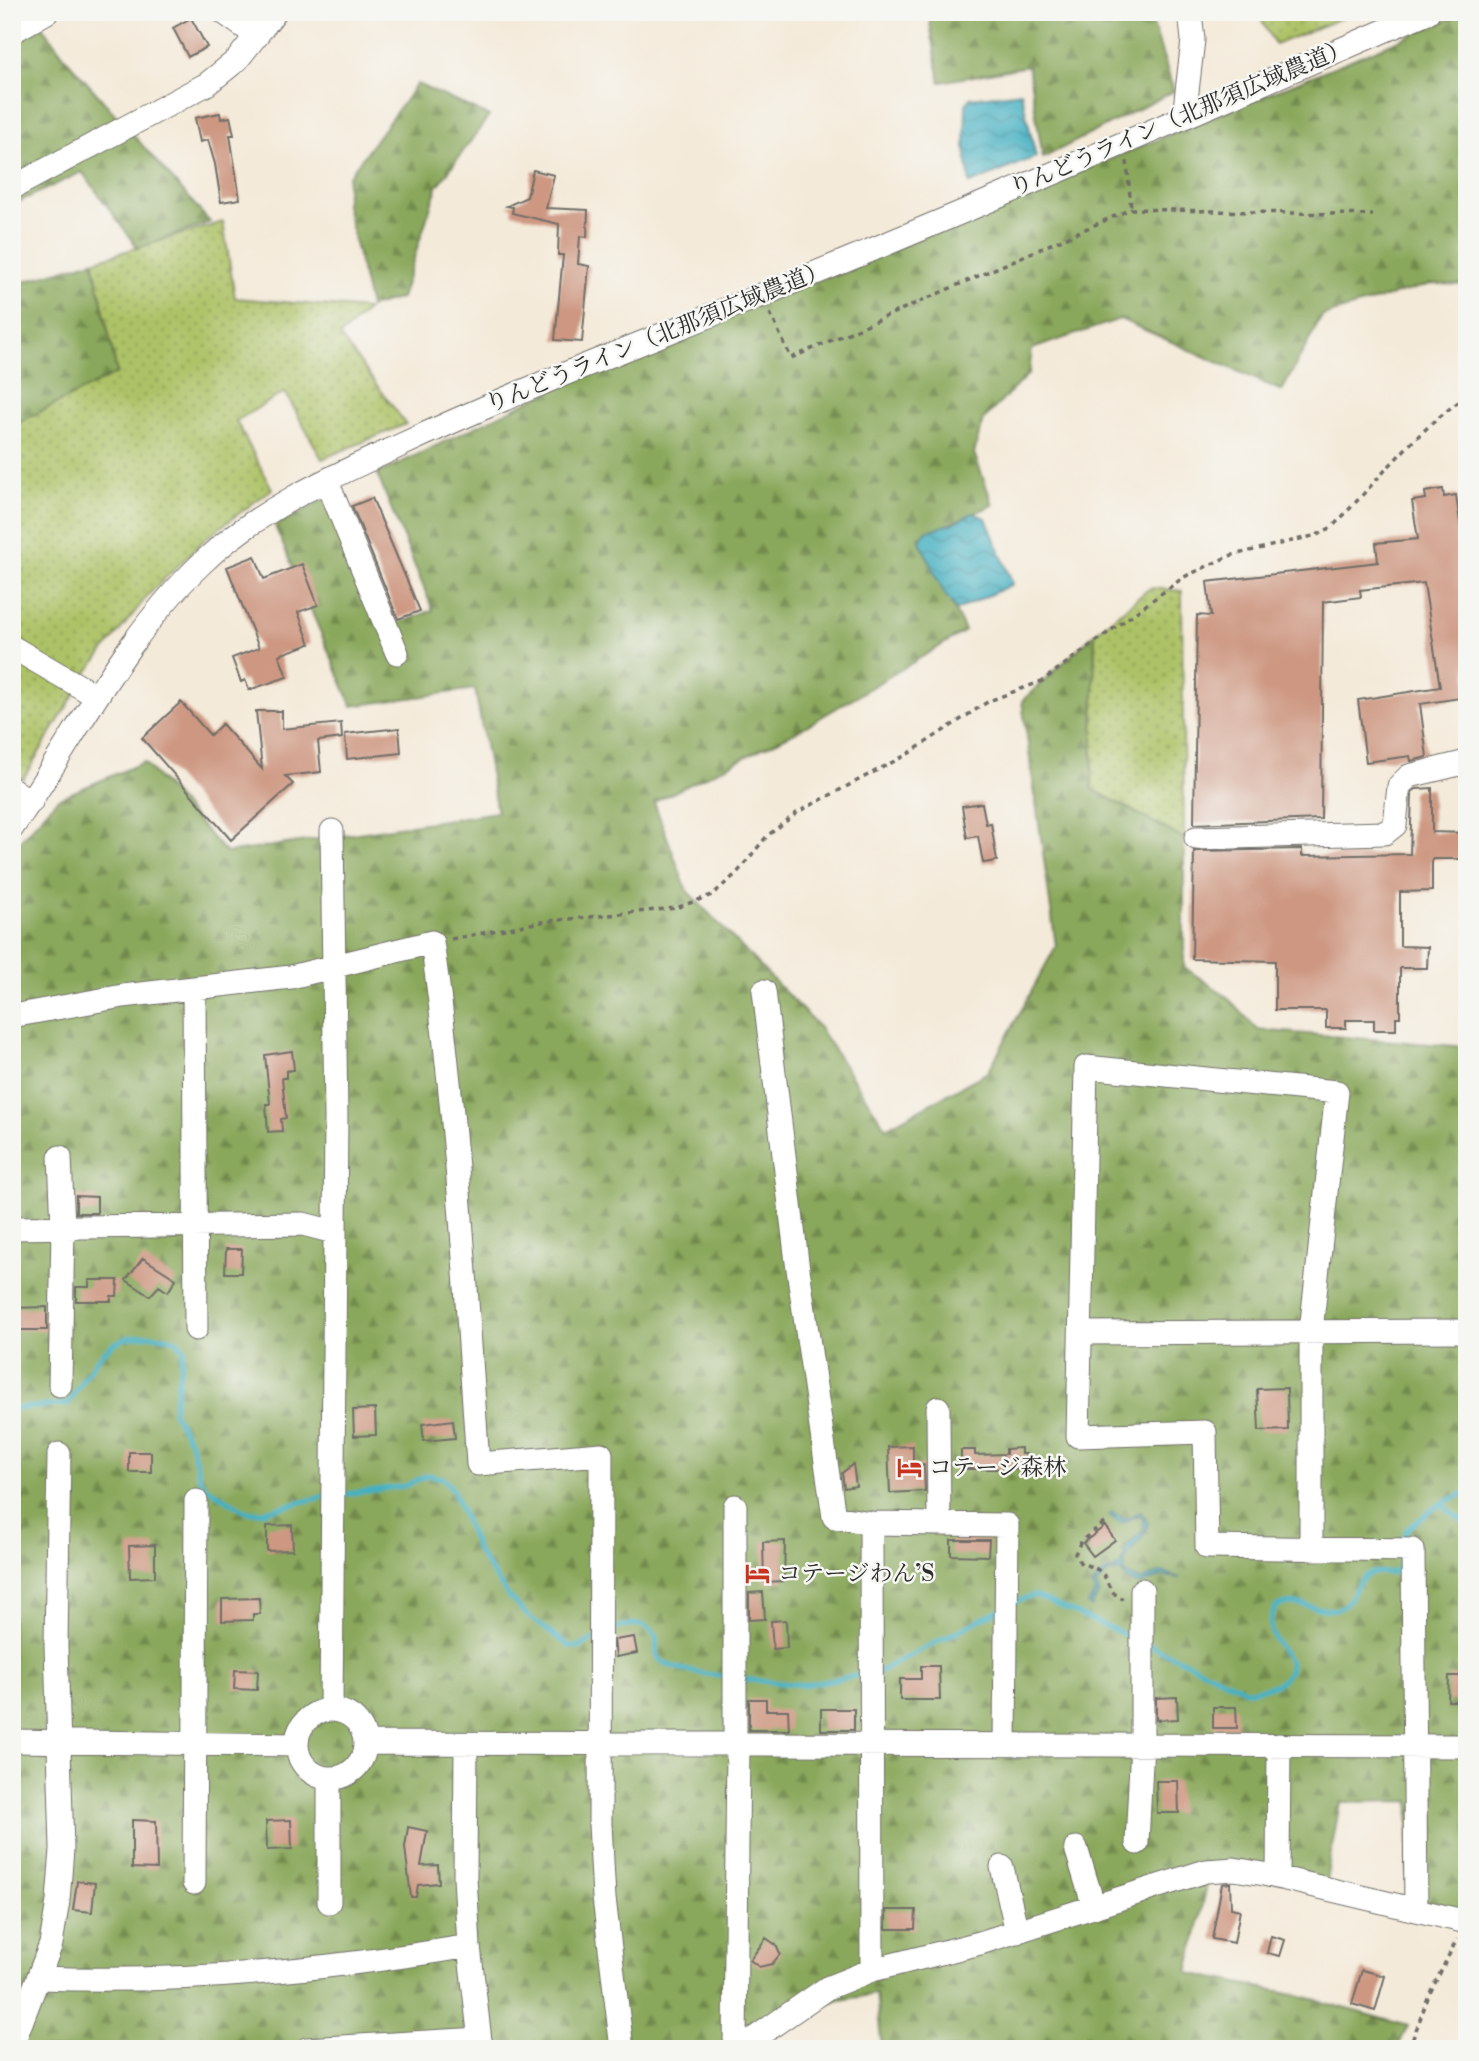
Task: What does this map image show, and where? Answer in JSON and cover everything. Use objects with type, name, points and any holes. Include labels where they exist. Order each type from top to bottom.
[{"type":"street","points":[[12,32],[47,12]]},
{"type":"street","points":[[223,12],[257,36]]},
{"type":"street","points":[[12,188],[207,84],[237,60],[275,12]]},
{"type":"street","points":[[1184,117],[1193,40],[1190,12]]},
{"type":"street","name":"りんどうライン（北那須広域農道）","points":[[12,828],[22,795],[147,624],[204,561],[273,508],[472,412],[762,295],[1428,12]]},
{"type":"street","points":[[327,481],[397,653]]},
{"type":"street","points":[[12,647],[96,696]]},
{"type":"street","points":[[1196,838],[1385,833],[1395,825],[1399,786],[1409,776],[1467,762]]},
{"type":"street","points":[[331,1709],[336,966],[332,831]]},
{"type":"street","points":[[12,1016],[123,996],[291,977],[432,942],[446,1042],[461,1207],[478,1464],[601,1454],[600,1824],[604,1898],[622,2049]]},
{"type":"street","points":[[194,988],[196,1329]]},
{"type":"street","points":[[764,990],[795,1248],[834,1517],[871,1523],[1007,1525],[1005,1744]]},
{"type":"street","points":[[1311,1549],[1311,1331],[1338,1092],[1086,1067],[1078,1436],[1205,1432],[1207,1547],[1311,1549],[1413,1550],[1416,1909]]},
{"type":"street","points":[[60,1157],[63,1227],[60,1385]]},
{"type":"street","points":[[12,1228],[303,1224],[334,1232]]},
{"type":"street","points":[[1081,1333],[1467,1331]]},
{"type":"street","points":[[938,1408],[939,1524]]},
{"type":"street","points":[[12,2046],[51,1944],[58,1901],[62,1849],[61,1741],[56,1645],[59,1454]]},
{"type":"street","points":[[194,1883],[196,1501]]},
{"type":"street","points":[[735,1506],[737,2049]]},
{"type":"street","points":[[871,1523],[872,1969]]},
{"type":"street","points":[[1137,1843],[1142,1744],[1142,1598]]},
{"type":"street","points":[[331,1709],[351,1715],[359,1722],[366,1743],[359,1764],[350,1773],[328,1779],[306,1768],[297,1745],[302,1725],[310,1717],[331,1709]]},
{"type":"street","points":[[12,1741],[297,1745]]},
{"type":"street","points":[[366,1743],[1467,1746]]},
{"type":"street","points":[[307,2049],[480,2044],[469,1946],[466,1744]]},
{"type":"street","points":[[1278,1877],[1279,1745]]},
{"type":"street","points":[[328,1779],[329,1902]]},
{"type":"street","points":[[1076,1848],[1094,1908]]},
{"type":"street","points":[[1002,1867],[1017,1932]]},
{"type":"street","points":[[737,2049],[827,1989],[872,1969],[946,1953],[1206,1871],[1234,1869],[1278,1877],[1466,1921]]},
{"type":"street","points":[[40,1978],[117,1981],[220,1977],[394,1959],[469,1946]]},
{"type":"path","points":[[1125,142],[1131,209]]},
{"type":"path","points":[[762,295],[791,358],[1131,209],[1373,215]]},
{"type":"path","points":[[432,942],[541,922],[676,908],[712,895],[737,873],[767,836],[798,813],[908,754],[989,701],[1042,681],[1184,577],[1229,556],[1317,535],[1332,527],[1416,436],[1435,418],[1467,396]]},
{"type":"path","points":[[1104,1522],[1081,1541],[1074,1554],[1081,1564],[1097,1567],[1104,1572],[1114,1595],[1142,1598]]},
{"type":"path","points":[[1409,2049],[1429,1995],[1466,1921]]},
{"type":"green space","points":[[12,12],[31,12],[68,61],[210,222],[138,248],[82,172],[12,205]]},
{"type":"green space","points":[[928,12],[1149,12],[1174,91],[1043,158],[1028,66],[940,82]]},
{"type":"green space","points":[[1257,12],[1356,12],[1275,45]]},
{"type":"green space","points":[[1467,12],[1467,285],[1431,284],[1322,316],[1282,391],[1120,319],[1032,349],[1029,373],[983,420],[974,453],[993,505],[919,537],[965,631],[801,729],[654,802],[687,891],[817,1025],[886,1128],[988,1072],[1056,946],[1022,701],[1095,633],[1092,789],[1184,839],[1184,967],[1227,997],[1258,1030],[1467,1047],[1467,1928],[1407,1895],[1410,1801],[1340,1802],[1326,1881],[1208,1880],[1188,1973],[1294,1994],[1408,2026],[1397,2049],[882,2049],[876,1994],[817,2004],[743,2049],[12,2049],[12,850],[57,799],[144,762],[226,853],[497,812],[475,689],[352,706],[275,526],[326,498],[382,630],[433,610],[377,474],[554,389]]},
{"type":"green space","points":[[417,84],[489,116],[437,187],[401,298],[370,307],[346,205],[348,177]]},
{"type":"green space","points":[[223,222],[235,298],[368,309],[340,336],[406,424],[322,459],[285,392],[236,421],[272,489],[205,539],[149,594],[89,670],[23,779],[12,772],[12,426],[117,373],[93,261]]},
{"type":"green space","points":[[93,261],[117,373],[12,426],[12,285]]},
{"type":"green space","points":[[1150,588],[1182,591],[1184,839],[1092,789],[1095,633]]},
{"type":"water","points":[[1021,92],[1036,157],[970,184],[965,149],[966,104],[970,98]]},
{"type":"water","points":[[973,513],[986,518],[1013,584],[957,610],[944,593],[920,541],[926,531],[952,524]]},
{"type":"water","points":[[1112,1512],[1123,1519],[1141,1512],[1148,1523],[1146,1530],[1126,1559],[1125,1574],[1140,1581],[1162,1572],[1180,1578],[1162,1576],[1139,1585],[1127,1580],[1121,1571],[1109,1573],[1096,1585],[1099,1593],[1091,1607],[1088,1605],[1095,1593],[1093,1585],[1105,1573],[1121,1567],[1127,1546],[1144,1530],[1143,1518],[1139,1515],[1121,1523],[1109,1515]]},
{"type":"building","points":[[191,18],[207,47],[188,57],[173,28]]},
{"type":"building","points":[[220,113],[221,119],[230,117],[234,135],[230,135],[240,199],[221,202],[208,140],[200,142],[195,118]]},
{"type":"building","points":[[533,170],[554,175],[546,208],[588,210],[587,237],[580,236],[578,264],[589,266],[582,342],[555,340],[563,255],[558,255],[559,224],[512,213],[513,207],[507,206],[527,197]]},
{"type":"building","points":[[1443,489],[1444,497],[1456,495],[1467,570],[1467,697],[1420,704],[1427,757],[1411,761],[1410,756],[1366,762],[1358,700],[1440,687],[1424,583],[1360,590],[1361,597],[1323,602],[1321,819],[1194,824],[1197,615],[1211,616],[1207,582],[1378,562],[1376,543],[1418,539],[1412,501],[1426,499],[1425,492]]},
{"type":"building","points":[[372,498],[420,611],[398,619],[352,506]]},
{"type":"building","points":[[255,556],[264,579],[302,564],[318,605],[298,612],[310,644],[279,655],[287,677],[249,690],[245,680],[241,682],[232,658],[259,648],[227,567]]},
{"type":"building","points":[[181,702],[210,735],[222,724],[262,769],[256,711],[282,711],[282,729],[341,723],[342,738],[318,741],[321,772],[285,776],[293,784],[231,840],[142,738]]},
{"type":"building","points":[[399,728],[401,753],[347,759],[345,734]]},
{"type":"building","points":[[1432,788],[1432,832],[1467,833],[1467,859],[1432,859],[1432,891],[1400,892],[1400,946],[1428,947],[1427,968],[1400,968],[1400,1017],[1396,1017],[1396,1030],[1374,1030],[1374,1020],[1346,1020],[1346,1028],[1326,1028],[1326,1010],[1275,1010],[1275,961],[1192,959],[1194,851],[1302,849],[1302,856],[1410,854],[1412,792],[1416,789]]},
{"type":"building","points":[[982,803],[986,824],[991,823],[997,861],[983,863],[978,836],[967,838],[962,806]]},
{"type":"building","points":[[292,1051],[294,1070],[286,1071],[286,1078],[282,1078],[286,1118],[281,1119],[282,1131],[268,1132],[266,1104],[270,1104],[265,1055]]},
{"type":"building","points":[[76,1196],[97,1197],[97,1213],[76,1213]]},
{"type":"building","points":[[226,1249],[242,1249],[241,1273],[225,1273]]},
{"type":"building","points":[[143,1258],[176,1279],[168,1292],[159,1286],[150,1296],[126,1280]]},
{"type":"building","points":[[89,1280],[118,1280],[117,1296],[111,1296],[111,1301],[76,1301],[76,1287],[89,1287]]},
{"type":"building","points":[[47,1307],[47,1330],[12,1330],[12,1308]]},
{"type":"building","points":[[1287,1388],[1288,1430],[1259,1431],[1257,1389]]},
{"type":"building","points":[[375,1409],[376,1435],[354,1436],[353,1410]]},
{"type":"building","points":[[453,1420],[455,1438],[424,1441],[422,1424]]},
{"type":"building","points":[[913,1446],[913,1466],[924,1465],[925,1491],[890,1493],[888,1447]]},
{"type":"building","points":[[1021,1448],[1021,1454],[1026,1454],[1026,1467],[1023,1469],[961,1469],[961,1450],[975,1450],[975,1455],[1006,1454],[1006,1449]]},
{"type":"building","points":[[129,1452],[151,1452],[151,1472],[129,1472]]},
{"type":"building","points":[[853,1464],[856,1486],[844,1488],[842,1473]]},
{"type":"building","points":[[292,1525],[293,1550],[267,1551],[267,1526]]},
{"type":"building","points":[[1105,1526],[1115,1540],[1093,1556],[1083,1543]]},
{"type":"building","points":[[951,1540],[989,1540],[988,1556],[951,1555]]},
{"type":"building","points":[[785,1541],[784,1581],[764,1582],[763,1542]]},
{"type":"building","points":[[155,1545],[155,1577],[130,1578],[129,1546]]},
{"type":"building","points":[[763,1592],[765,1619],[749,1620],[749,1593]]},
{"type":"building","points":[[259,1598],[260,1614],[253,1614],[253,1620],[222,1621],[222,1599]]},
{"type":"building","points":[[786,1620],[787,1648],[773,1649],[771,1621]]},
{"type":"building","points":[[634,1637],[637,1653],[616,1657],[614,1640]]},
{"type":"building","points":[[921,1666],[939,1666],[940,1700],[900,1700],[900,1679],[921,1679]]},
{"type":"building","points":[[235,1670],[258,1671],[257,1690],[234,1689]]},
{"type":"building","points":[[1449,1676],[1467,1676],[1467,1701],[1448,1701]]},
{"type":"building","points":[[1177,1697],[1178,1719],[1156,1720],[1156,1698]]},
{"type":"building","points":[[749,1699],[766,1699],[766,1710],[788,1710],[789,1730],[749,1730]]},
{"type":"building","points":[[1213,1707],[1236,1707],[1237,1728],[1213,1728]]},
{"type":"building","points":[[821,1709],[854,1709],[854,1730],[821,1730]]},
{"type":"building","points":[[1156,1781],[1178,1781],[1179,1813],[1157,1813]]},
{"type":"building","points":[[132,1820],[156,1821],[157,1869],[132,1868]]},
{"type":"building","points":[[291,1820],[292,1849],[267,1850],[266,1821]]},
{"type":"building","points":[[408,1827],[427,1831],[421,1866],[438,1865],[439,1883],[418,1885],[416,1897],[411,1897],[405,1847]]},
{"type":"building","points":[[77,1881],[95,1883],[92,1912],[73,1910]]},
{"type":"building","points":[[1230,1883],[1231,1908],[1240,1910],[1234,1943],[1212,1939],[1222,1884]]},
{"type":"building","points":[[886,1910],[916,1910],[915,1929],[886,1929]]},
{"type":"building","points":[[1271,1936],[1285,1940],[1280,1956],[1267,1953]]},
{"type":"building","points":[[766,1938],[776,1945],[780,1954],[772,1964],[759,1967],[750,1960]]},
{"type":"building","points":[[1362,1970],[1385,1976],[1375,2011],[1352,2004]]},
{"type":"waterway","points":[[12,1409],[68,1404],[93,1364],[112,1345],[139,1336],[169,1338],[184,1349],[173,1412],[192,1446],[200,1479],[206,1487],[247,1512],[262,1512],[326,1496]]},
{"type":"waterway","points":[[339,1495],[405,1486],[428,1475],[443,1478],[453,1490],[477,1551],[509,1597],[528,1616],[569,1646],[579,1647],[594,1639]]},
{"type":"waterway","points":[[1440,1504],[1467,1492]]},
{"type":"waterway","points":[[1402,1542],[1407,1529],[1440,1504],[1467,1524]]},
{"type":"waterway","points":[[1147,1644],[1246,1690],[1268,1687],[1286,1675],[1290,1662],[1276,1642],[1271,1628],[1270,1621],[1277,1606],[1302,1604],[1330,1610],[1342,1607],[1361,1580],[1371,1573],[1393,1573],[1398,1569],[1402,1555]]},
{"type":"waterway","points":[[1012,1603],[1034,1595],[1135,1639]]},
{"type":"waterway","points":[[876,1673],[1001,1609]]},
{"type":"waterway","points":[[606,1633],[633,1624],[646,1627],[656,1637],[657,1655],[661,1660],[688,1671],[728,1677]]},
{"type":"waterway","points":[[741,1679],[802,1685],[866,1674]]},
{"type":"place","name":"コテージ森林","points":[[909,1468]]},
{"type":"place","name":"コテージわん’S","points":[[758,1574]]}]
